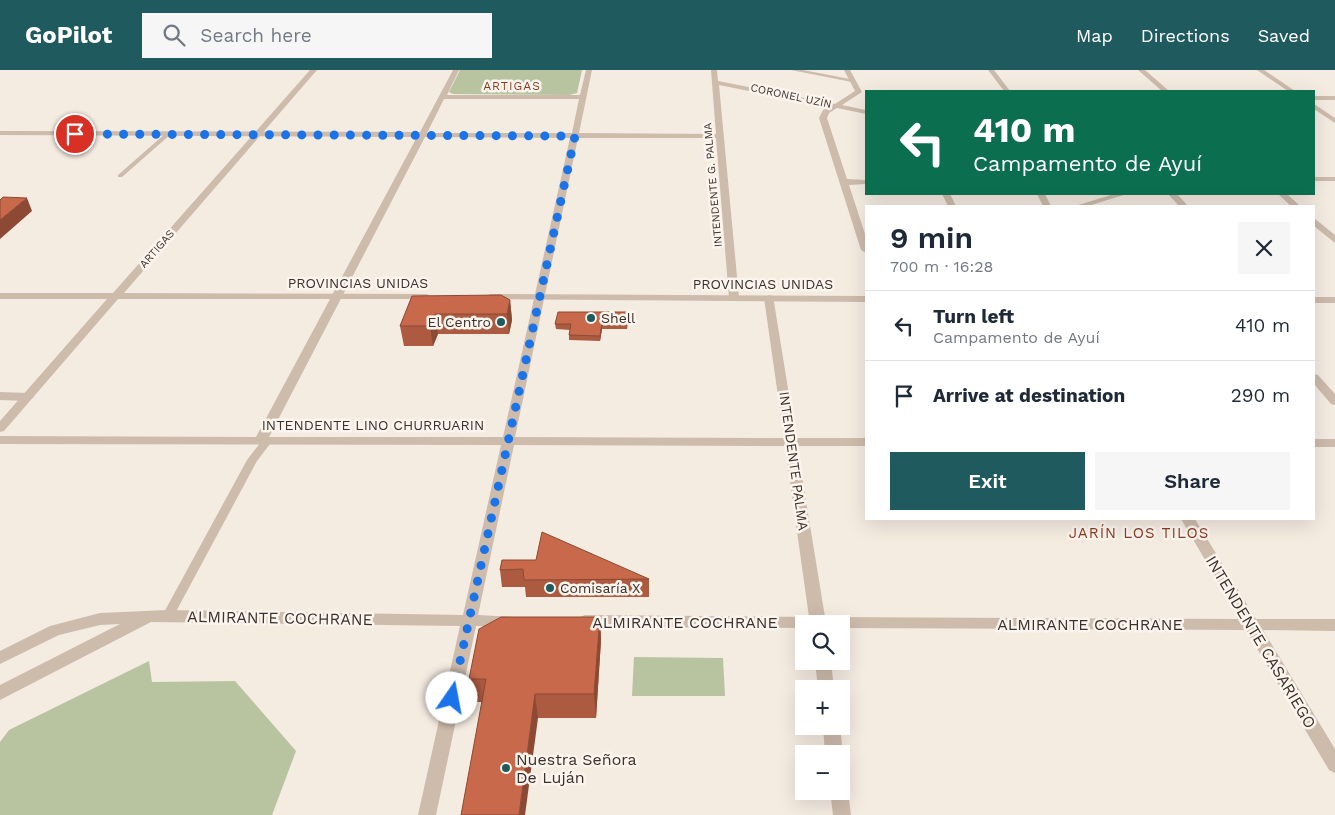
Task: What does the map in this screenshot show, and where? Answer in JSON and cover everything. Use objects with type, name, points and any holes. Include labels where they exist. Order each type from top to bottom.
[{"type":"street","name":"ARTIGAS","points":[[0,428],[314,70]]},
{"type":"street","points":[[265,440],[456,70]]},
{"type":"street","points":[[426,815],[506,441],[589,70]]},
{"type":"street","name":"INTENDENTE G. PALMA","points":[[714,70],[734,298]]},
{"type":"street","points":[[847,70],[859,92],[822,115],[865,247]]},
{"type":"street","points":[[991,70],[1006,90]]},
{"type":"street","points":[[1141,70],[1165,90]]},
{"type":"street","points":[[1260,70],[1290,90]]},
{"type":"street","name":"CORONEL UZÍN","points":[[715,82],[865,112]]},
{"type":"street","points":[[442,97],[583,97]]},
{"type":"street","points":[[1315,98],[1335,98]]},
{"type":"street","points":[[1315,107],[1335,120]]},
{"type":"street","points":[[0,133],[720,136]]},
{"type":"street","points":[[1315,179],[1335,178]]},
{"type":"street","points":[[843,182],[865,182]]},
{"type":"street","points":[[1083,205],[1118,195]]},
{"type":"street","points":[[1173,195],[1183,205]]},
{"type":"street","points":[[1283,195],[1295,205]]},
{"type":"street","points":[[1315,222],[1335,240]]},
{"type":"street","name":"PROVINCIAS UNIDAS","points":[[0,296],[434,297]]},
{"type":"street","name":"PROVINCIAS UNIDAS","points":[[481,297],[865,299]]},
{"type":"street","name":"INTENDENTE PALMA","points":[[769,298],[817,615]]},
{"type":"street","points":[[1315,300],[1335,300]]},
{"type":"street","points":[[1315,378],[1335,401]]},
{"type":"street","points":[[0,396],[28,396]]},
{"type":"street","name":"INTENDENTE LINO CHURRUARIN","points":[[0,440],[865,442]]},
{"type":"street","points":[[1315,443],[1335,443]]},
{"type":"street","name":"INTENDENTE CASARIEGO","points":[[1189,520],[1335,765]]},
{"type":"street","name":"ALMIRANTE COCHRANE","points":[[0,693],[120,630],[161,616]]},
{"type":"street","name":"ALMIRANTE COCHRANE","points":[[0,658],[55,630],[100,619],[161,616],[528,621]]},
{"type":"street","name":"ALMIRANTE COCHRANE","points":[[568,621],[795,623]]},
{"type":"street","name":"ALMIRANTE COCHRANE","points":[[850,623],[1335,625]]},
{"type":"street","points":[[840,800],[842,815]]},
{"type":"lane","points":[[794,70],[852,80]]},
{"type":"lane","points":[[120,176],[168,134]]},
{"type":"lane","points":[[161,616],[265,440]]},
{"type":"green space","points":[[460,70],[582,70],[577,93],[569,95],[453,94],[449,92]]},
{"type":"green space","points":[[634,657],[723,658],[725,696],[632,696]]},
{"type":"green space","points":[[149,661],[152,682],[235,681],[296,751],[272,815],[0,815],[0,742],[9,730]]},
{"type":"building","points":[[3,197],[27,198],[0,220],[0,200]]},
{"type":"building","points":[[501,295],[510,300],[507,314],[435,314],[430,326],[400,326],[412,296]]},
{"type":"building","points":[[558,312],[628,312],[627,324],[602,323],[600,336],[569,335],[571,324],[555,324]]},
{"type":"building","points":[[542,532],[649,579],[524,580],[523,569],[500,570],[502,560],[536,560]]},
{"type":"building","points":[[501,617],[600,617],[594,694],[535,694],[519,815],[461,815],[486,679],[469,679],[479,629]]},
{"type":"place","name":"Shell","points":[[591,318]]},
{"type":"place","name":"El Centro","points":[[501,322]]},
{"type":"place","name":"Comisaría X","points":[[550,588]]},
{"type":"place","name":"Nuestra Señora De Luján","points":[[506,768]]},
{"type":"district","name":"ARTIGAS","points":[[512,86]]},
{"type":"district","name":"JARÍN LOS TILOS","points":[[1139,533]]},
{"type":"route","points":[[75,134],[575,136],[506,441],[452,698]]}]
